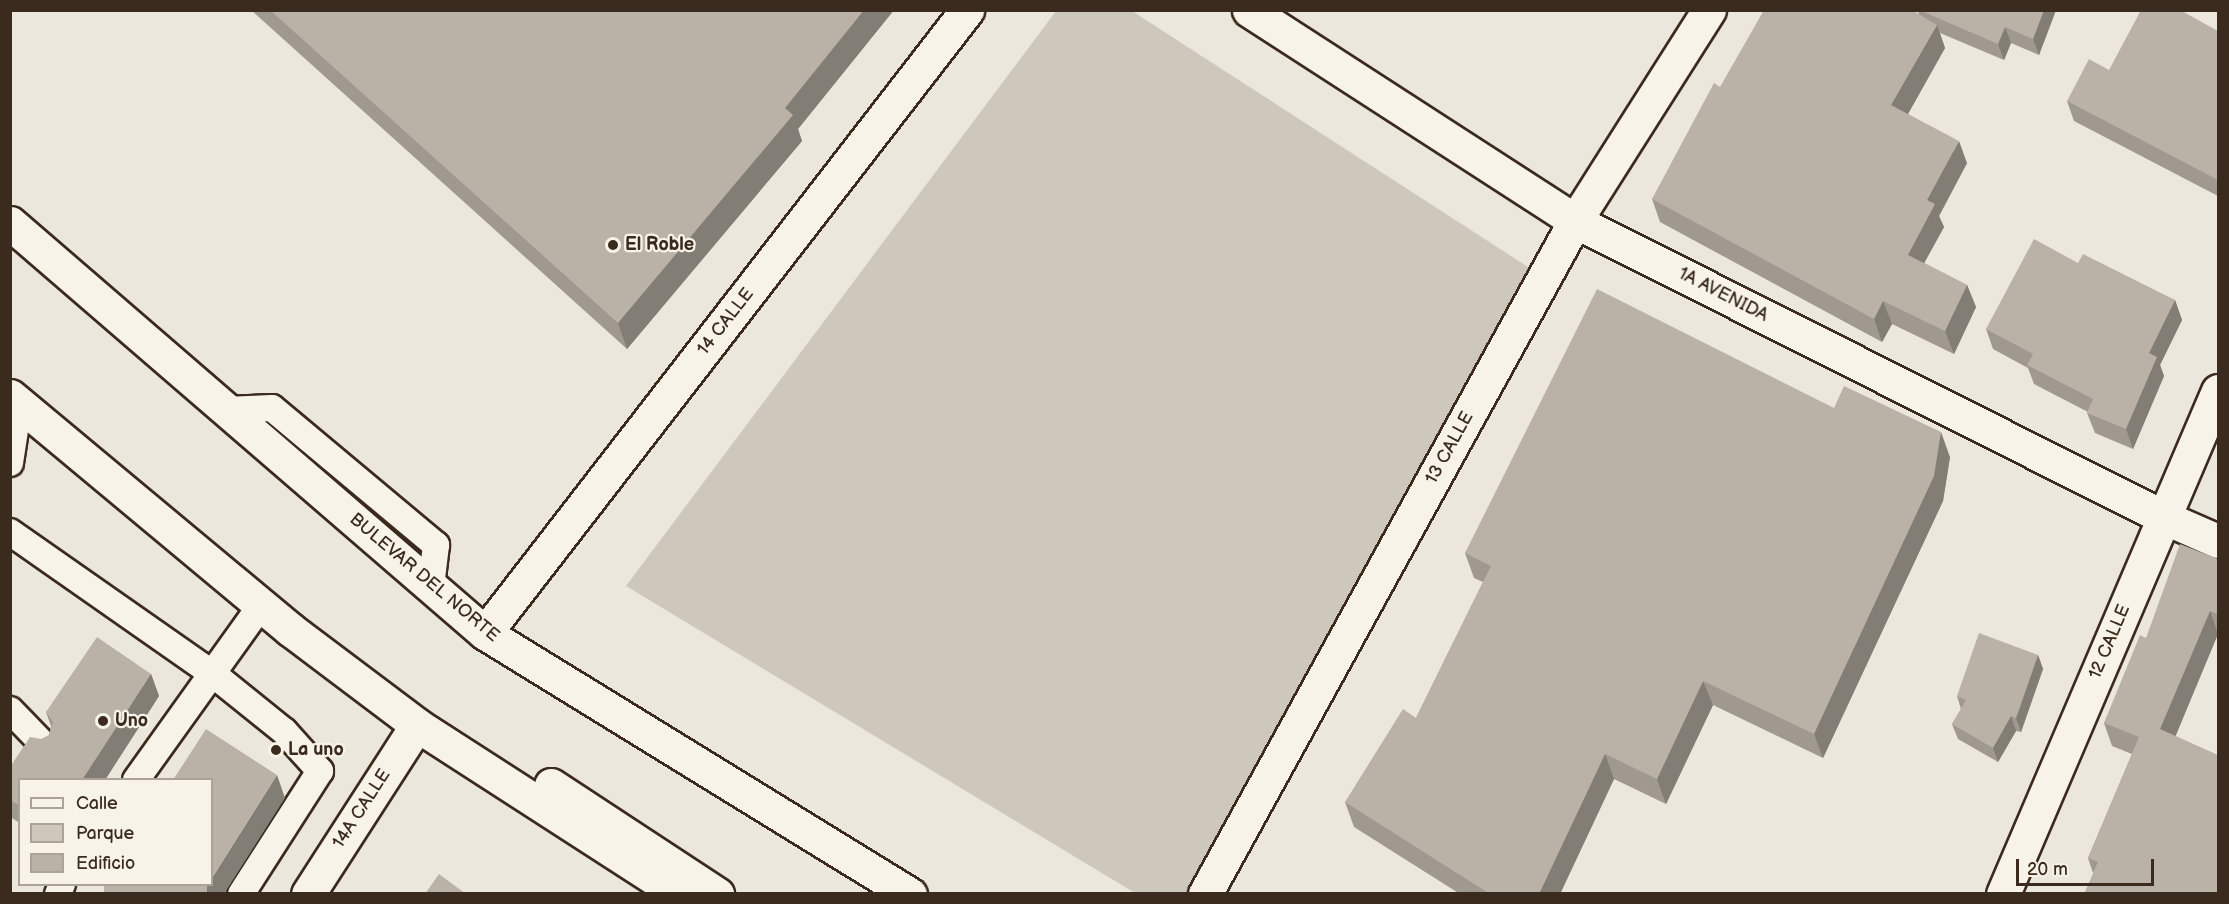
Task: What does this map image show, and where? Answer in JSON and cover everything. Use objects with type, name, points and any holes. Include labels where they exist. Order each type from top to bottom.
[{"type":"main road","name":"14 CALLE","points":[[485,633],[967,10]]},
{"type":"main road","name":"1A AVENIDA","points":[[1249,10],[1575,221],[2163,517],[2218,541]]},
{"type":"main road","name":"13 CALLE","points":[[1204,894],[1575,221],[1709,10]]},
{"type":"main road","name":"BULEVAR DEL NORTE","points":[[10,224],[485,633],[910,894]]},
{"type":"main road","name":"12 CALLE","points":[[2003,894],[2218,391]]},
{"type":"main road","points":[[15,400],[262,604],[417,725],[679,894]]},
{"type":"main road","points":[[262,604],[621,827],[717,894]]},
{"type":"main road","name":"14A CALLE","points":[[308,894],[417,725]]},
{"type":"lane","points":[[10,463],[15,400]]},
{"type":"lane","points":[[10,532],[213,674],[284,731],[320,771],[241,894]]},
{"type":"lane","points":[[137,778],[262,604]]},
{"type":"lane","points":[[10,710],[46,747]]},
{"type":"green space","points":[[1056,11],[1132,11],[1559,287],[1214,893],[1135,893],[626,586]]},
{"type":"building","name":"El Roble","points":[[270,10],[864,10],[785,108],[793,115],[618,323]]},
{"type":"building","points":[[1764,10],[1912,10],[1937,25],[1891,105],[1959,141],[1927,200],[1935,204],[1908,255],[1967,285],[1945,331],[1883,301],[1874,319],[1652,199],[1714,83],[1720,87]]},
{"type":"building","points":[[1919,10],[2044,10],[2033,39],[2005,27],[1998,44]]},
{"type":"building","points":[[2141,10],[2180,10],[2218,31],[2218,180],[2067,101],[2089,59],[2109,70]]},
{"type":"building","points":[[2034,239],[2078,263],[2083,254],[2175,300],[2149,353],[2157,357],[2126,429],[2087,413],[2093,399],[2027,365],[2033,354],[1986,329]]},
{"type":"building","points":[[1597,289],[1834,408],[1844,386],[1941,432],[1934,476],[1814,734],[1703,681],[1657,779],[1605,754],[1539,894],[1490,894],[1345,802],[1403,709],[1416,718],[1491,566],[1465,553]]},
{"type":"building","points":[[2180,544],[2218,559],[2218,614],[2210,611],[2160,729],[2218,755],[2218,894],[2084,894],[2098,862],[2088,858],[2139,737],[2104,723],[2140,635],[2146,638]]},
{"type":"building","points":[[1979,633],[2038,655],[2016,718],[2011,716],[1993,748],[1952,724],[1966,700],[1957,696]]},
{"type":"building","name":"Uno","points":[[97,637],[151,674],[83,778],[18,778],[18,805],[10,800],[10,767],[30,737],[41,739],[49,735],[53,722],[46,712]]},
{"type":"building","points":[[206,729],[277,775],[213,876],[213,778],[174,778]]},
{"type":"building","points":[[439,874],[466,894],[425,894]]},
{"type":"building","points":[[104,886],[207,886],[207,894],[104,894]]},
{"type":"place","name":"El Roble","points":[[613,245]]},
{"type":"place","name":"Uno","points":[[103,721]]},
{"type":"place","name":"La uno","points":[[276,750]]}]
